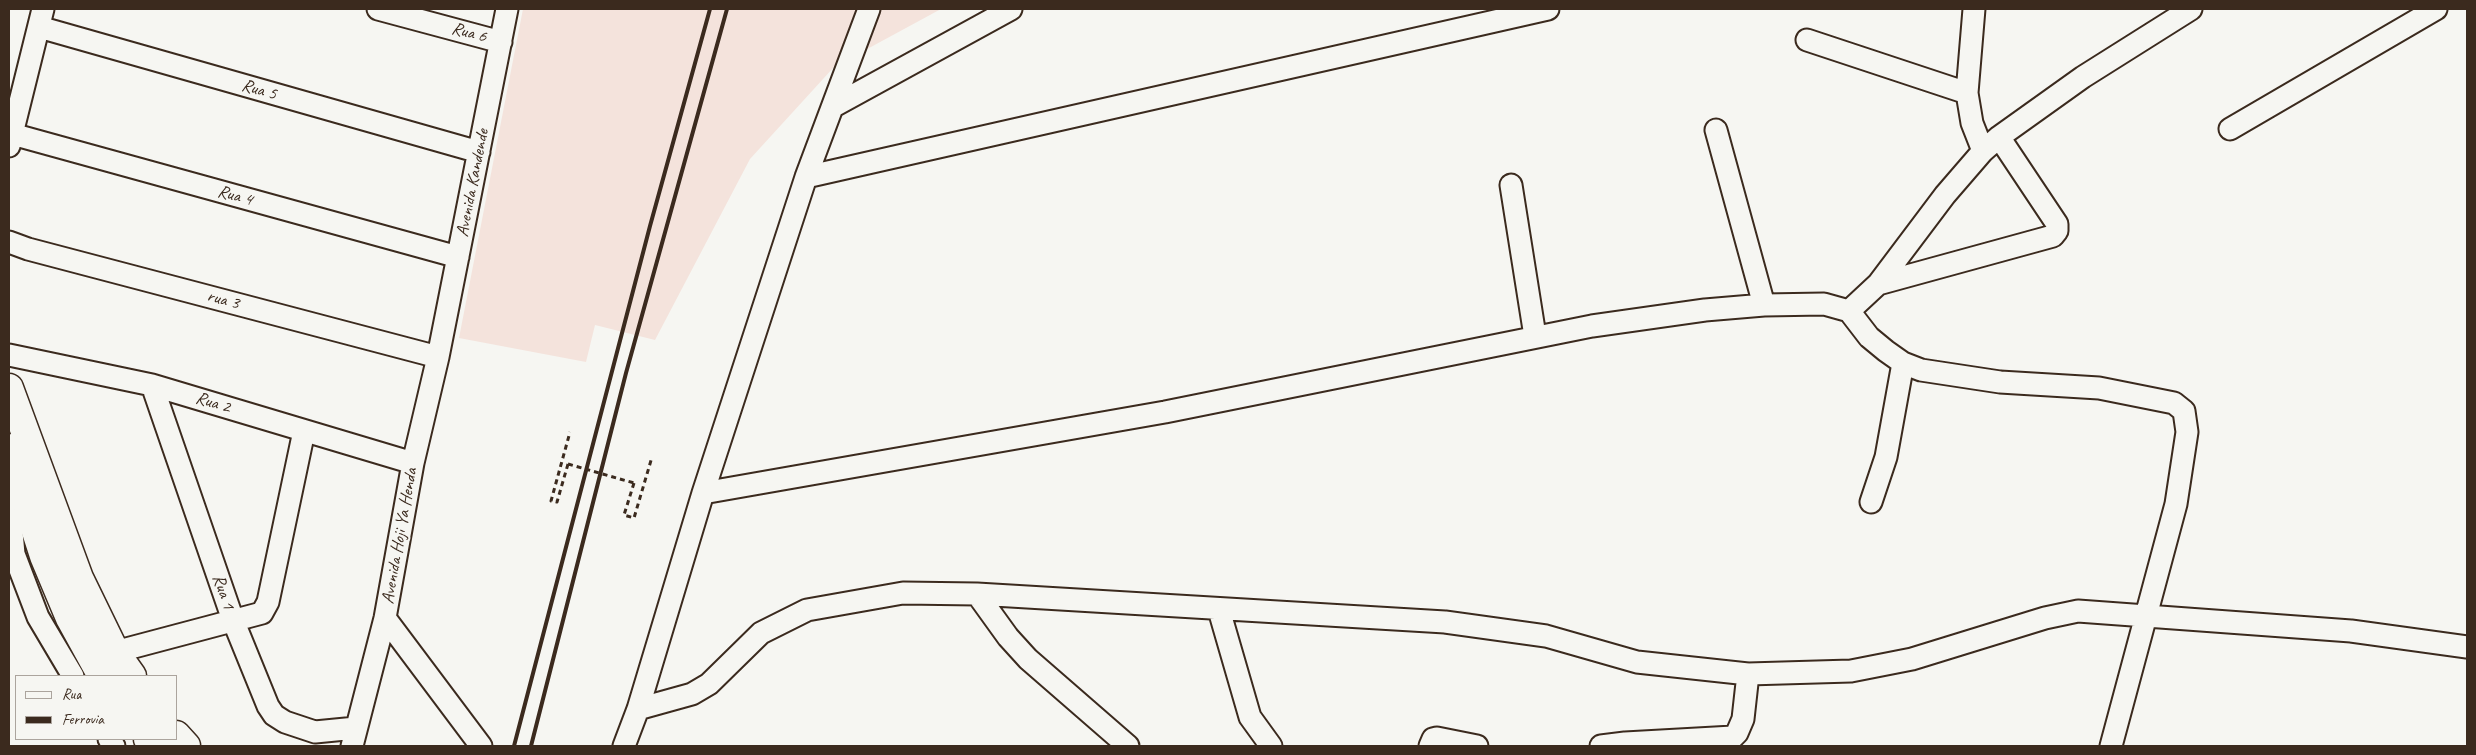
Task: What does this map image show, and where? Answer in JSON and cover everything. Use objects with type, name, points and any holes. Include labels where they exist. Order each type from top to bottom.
[{"type":"main road","points":[[9,388],[79,578],[115,652],[131,675]]},
{"type":"main road","points":[[9,448],[48,564],[70,618],[101,675]]},
{"type":"street","name":"Rua 6","points":[[378,9],[501,42]]},
{"type":"street","name":"Avenida Kandende","points":[[438,357],[507,9]]},
{"type":"street","points":[[624,746],[638,708],[703,493],[806,177],[869,9]]},
{"type":"street","points":[[834,106],[1011,9]]},
{"type":"street","points":[[806,177],[1548,9]]},
{"type":"street","points":[[1974,9],[1967,94],[1972,123],[1983,151]]},
{"type":"street","points":[[1849,311],[1878,284],[1945,195],[1983,151],[2082,77],[2191,9]]},
{"type":"street","points":[[2230,129],[2436,9]]},
{"type":"street","points":[[10,140],[41,18]]},
{"type":"street","name":"Rua 5","points":[[41,18],[479,152]]},
{"type":"street","points":[[1807,40],[1967,94]]},
{"type":"street","points":[[1716,130],[1764,304]]},
{"type":"street","points":[[1878,284],[2053,236],[2057,232],[2057,224],[2000,137]]},
{"type":"street","name":"Rua 4","points":[[10,140],[458,257]]},
{"type":"street","points":[[1511,185],[1535,336]]},
{"type":"street","name":"rua 3","points":[[15,249],[438,357]]},
{"type":"street","points":[[703,493],[1165,412],[1535,336],[1705,310],[1764,304],[1824,304],[1849,311],[1870,337],[1903,363],[1921,370],[1959,378],[2099,388],[2181,407],[2186,416],[2187,432],[2176,504],[2111,746]]},
{"type":"street","name":"Rua 2","points":[[9,355],[152,385],[413,463]]},
{"type":"street","name":"Avenida Hoji Ya Henda","points":[[438,357],[413,463],[385,618],[481,746]]},
{"type":"street","points":[[1870,502],[1886,457],[1903,363]]},
{"type":"street","name":"Rua 1","points":[[152,385],[233,620],[262,693],[274,715],[285,722],[316,732],[354,737]]},
{"type":"street","points":[[115,652],[262,613],[268,602],[304,431]]},
{"type":"street","points":[[9,500],[14,554],[38,617],[72,675]]},
{"type":"street","points":[[638,708],[692,694],[709,684],[761,633],[807,610],[903,593],[977,594],[1219,610],[1371,617],[1500,628],[1568,640],[1606,654],[1637,662],[1748,674],[1851,671],[1912,659],[2071,612],[2087,611],[2351,630],[2467,647]]},
{"type":"street","points":[[977,594],[1008,637],[1028,659],[1128,746]]},
{"type":"street","points":[[1219,610],[1250,717],[1270,746]]},
{"type":"street","points":[[354,737],[385,618]]},
{"type":"street","points":[[1601,746],[1733,737],[1737,734],[1743,719],[1748,674]]},
{"type":"street","points":[[1430,746],[1433,739],[1436,738],[1477,746]]},
{"type":"path","points":[[570,432],[551,501],[557,502],[568,464],[634,482],[624,515],[634,518],[652,457]]},
{"type":"shaded area","points":[[523,9],[941,9],[834,67],[750,159],[655,340],[595,325],[586,362],[459,338]]},
{"type":"railway","points":[[514,746],[650,226],[710,9]]},
{"type":"railway","points":[[531,746],[626,373],[727,9]]}]
